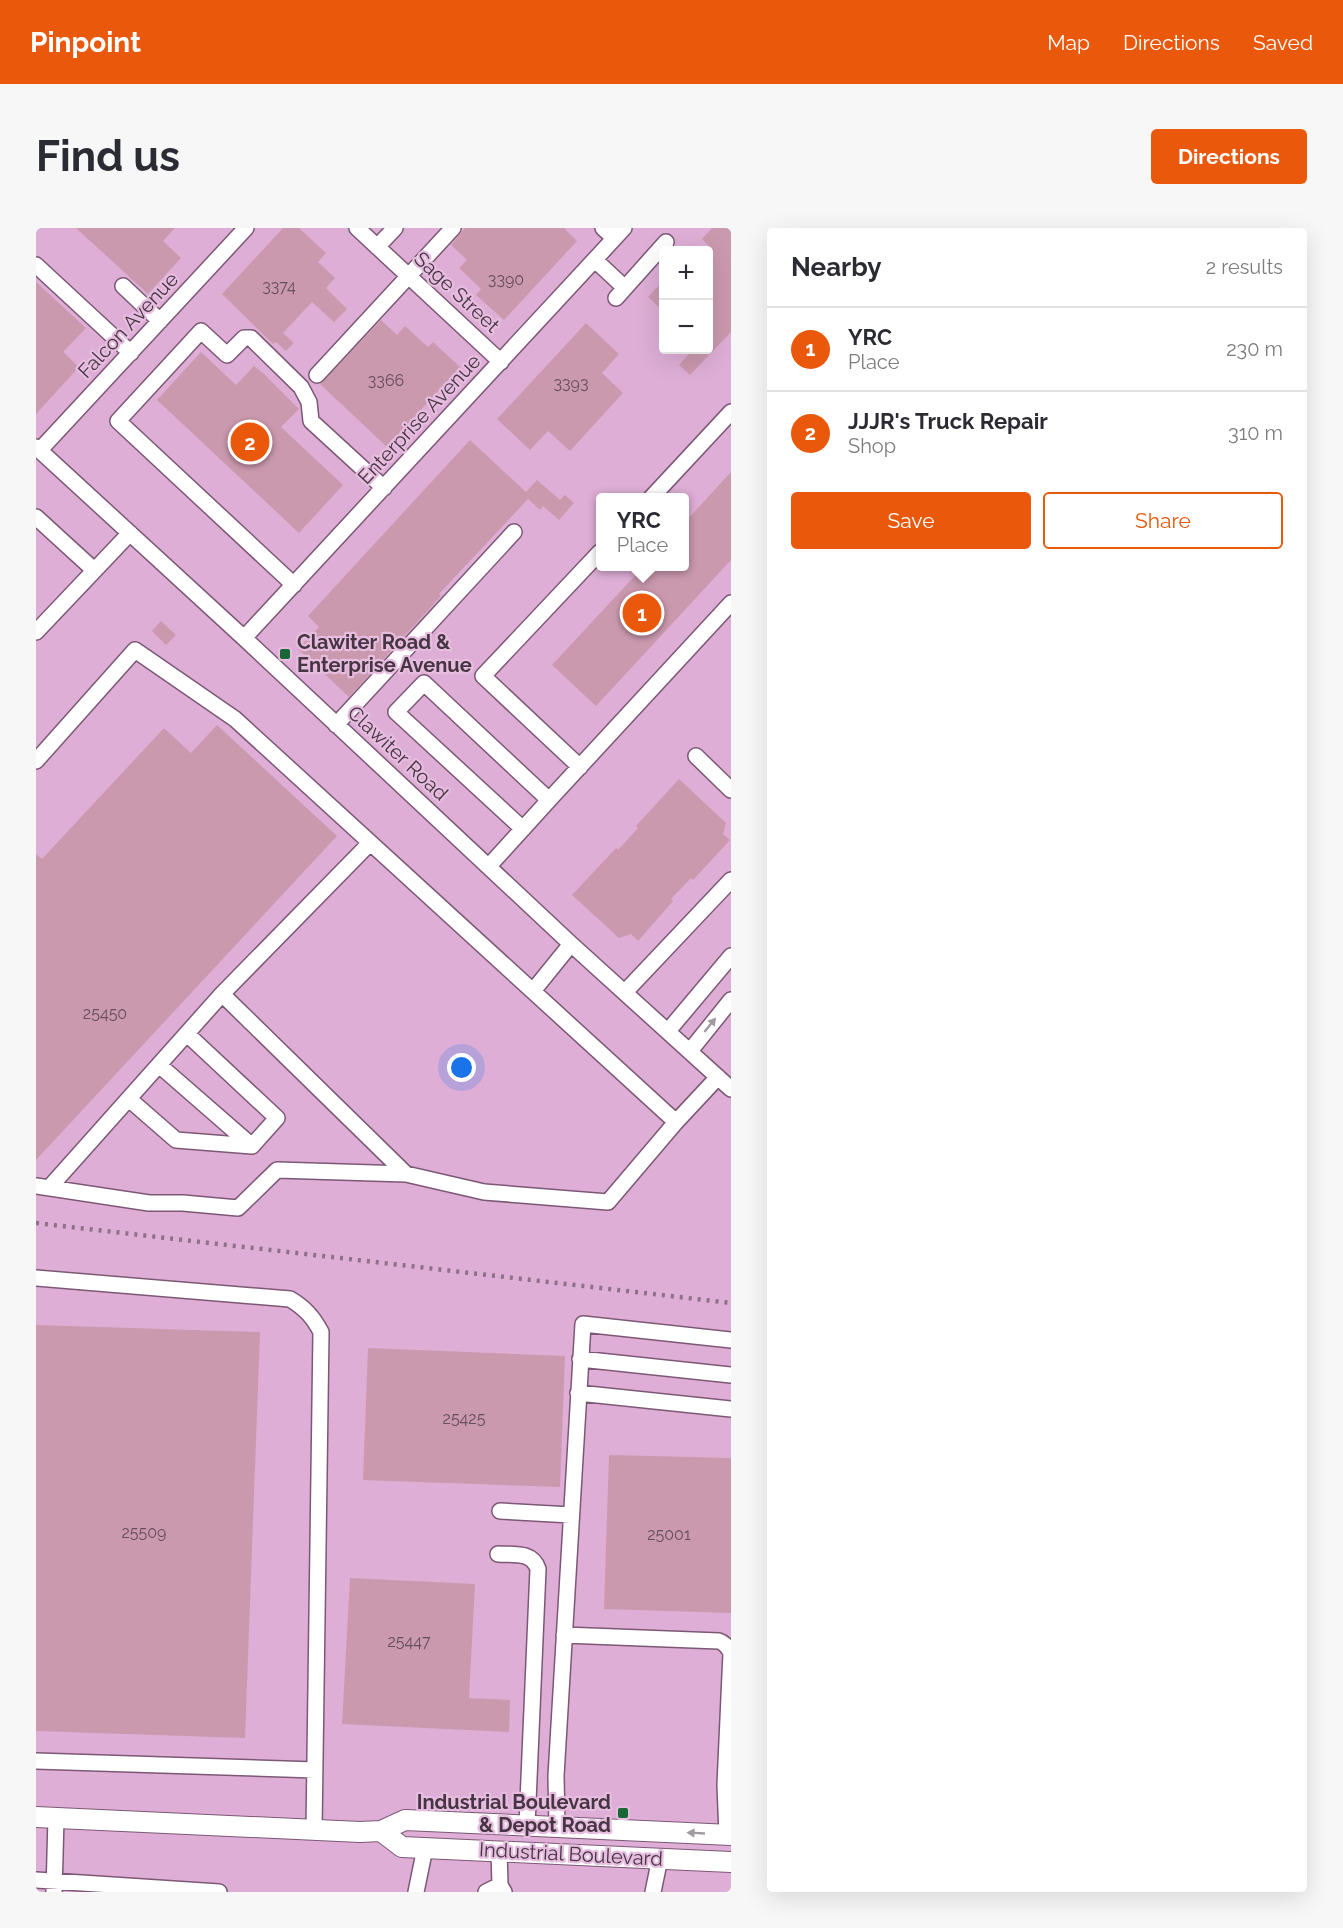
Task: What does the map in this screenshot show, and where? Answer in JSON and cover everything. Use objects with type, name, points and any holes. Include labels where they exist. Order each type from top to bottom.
[{"type":"main road","name":"Industrial Boulevard","points":[[36,1817],[381,1831],[405,1820],[729,1835]]},
{"type":"main road","points":[[472,1850],[495,1842],[548,1839],[556,1833],[557,1827]]},
{"type":"main road","name":"Industrial Boulevard","points":[[381,1831],[402,1846],[731,1862]]},
{"type":"street","name":"Falcon Avenue","points":[[38,448],[131,353],[246,228]]},
{"type":"street","name":"Sage Street","points":[[357,228],[501,362]]},
{"type":"street","points":[[377,247],[395,228]]},
{"type":"street","points":[[317,375],[453,228]]},
{"type":"street","name":"Enterprise Avenue","points":[[244,638],[595,260],[614,232]]},
{"type":"street","points":[[595,260],[621,293],[666,242]]},
{"type":"street","points":[[36,265],[131,353]]},
{"type":"street","points":[[123,286],[160,321]]},
{"type":"street","points":[[294,585],[118,421],[201,331],[227,355],[244,338],[251,338],[301,387],[309,402],[311,421],[384,488]]},
{"type":"street","points":[[656,493],[731,412]]},
{"type":"street","name":"Clawiter Road","points":[[38,448],[571,944],[731,1089]]},
{"type":"street","points":[[36,517],[94,570]]},
{"type":"street","points":[[336,725],[514,532]]},
{"type":"street","points":[[36,632],[130,533]]},
{"type":"street","points":[[580,767],[483,676],[596,556]]},
{"type":"street","points":[[489,866],[731,603]]},
{"type":"street","points":[[36,761],[135,650],[235,719],[676,1122]]},
{"type":"street","points":[[523,829],[396,712],[424,683],[549,800]]},
{"type":"street","points":[[696,756],[731,790]]},
{"type":"street","points":[[43,1187],[129,1099],[222,994],[370,843]]},
{"type":"street","points":[[625,992],[731,880]]},
{"type":"street","points":[[533,991],[571,944]]},
{"type":"street","points":[[668,1031],[731,956]]},
{"type":"street","points":[[222,994],[406,1174]]},
{"type":"street","points":[[690,1051],[731,999]]},
{"type":"street","points":[[187,1034],[277,1118],[252,1146]]},
{"type":"street","points":[[159,1065],[252,1146]]},
{"type":"street","points":[[43,1187],[149,1203],[183,1203],[238,1208],[277,1170],[406,1174],[484,1192],[608,1202],[676,1122],[718,1077]]},
{"type":"street","points":[[129,1099],[176,1140],[252,1146]]},
{"type":"street","points":[[36,1278],[290,1299],[312,1316],[321,1332],[314,1830]]},
{"type":"street","points":[[557,1827],[556,1776],[583,1324],[731,1340]]},
{"type":"street","points":[[580,1359],[731,1375]]},
{"type":"street","points":[[579,1393],[731,1410]]},
{"type":"street","points":[[500,1511],[571,1515]]},
{"type":"street","points":[[498,1554],[527,1556],[536,1562],[538,1569],[527,1826]]},
{"type":"street","points":[[564,1635],[724,1642],[731,1653],[729,1835]]},
{"type":"street","points":[[36,1761],[315,1770]]},
{"type":"street","points":[[54,1887],[56,1818]]},
{"type":"street","points":[[416,1892],[425,1848]]},
{"type":"street","points":[[496,1890],[499,1851]]},
{"type":"street","points":[[653,1892],[660,1858]]},
{"type":"street","points":[[36,1880],[54,1887],[219,1892]]},
{"type":"shaded area","points":[[36,228],[731,228],[731,1892],[36,1892]]},
{"type":"building","points":[[76,228],[175,228],[163,241],[181,258],[148,294]]},
{"type":"building","points":[[283,228],[299,228],[326,253],[318,262],[335,278],[326,288],[347,309],[334,322],[312,302],[283,333],[294,343],[286,351],[276,342],[273,344],[222,294]]},
{"type":"building","points":[[465,228],[564,228],[577,241],[504,320],[476,295],[481,289],[459,268],[467,260],[451,245]]},
{"type":"building","points":[[712,228],[731,228],[731,332],[713,351],[713,246],[708,246],[702,239]]},
{"type":"building","points":[[36,282],[86,328],[63,352],[79,367],[36,414]]},
{"type":"building","points":[[659,285],[659,307],[648,297]]},
{"type":"building","points":[[381,320],[397,335],[405,326],[428,347],[433,342],[460,367],[387,447],[320,384]]},
{"type":"building","points":[[586,323],[619,354],[602,373],[623,393],[570,451],[548,431],[530,450],[497,419]]},
{"type":"building","points":[[201,352],[236,385],[254,366],[264,374],[299,409],[281,427],[343,485],[299,533],[157,400]]},
{"type":"building","points":[[689,354],[710,354],[690,375],[679,365]]},
{"type":"building","points":[[470,440],[526,492],[537,480],[560,500],[565,495],[574,503],[559,520],[543,506],[540,510],[528,499],[439,594],[441,596],[349,697],[298,649],[319,627],[308,616]]},
{"type":"building","points":[[731,472],[731,560],[596,706],[552,665],[639,571],[689,571],[689,518]]},
{"type":"building","points":[[161,621],[176,635],[166,645],[152,631]]},
{"type":"building","points":[[217,725],[337,836],[36,1160],[36,854],[42,859],[164,728],[191,753]]},
{"type":"building","points":[[679,779],[726,823],[723,834],[730,840],[693,880],[691,878],[671,899],[673,901],[638,941],[631,934],[619,938],[572,895],[616,848],[618,850],[638,828],[636,826]]},
{"type":"building","points":[[36,1325],[260,1332],[245,1738],[36,1731]]},
{"type":"building","points":[[368,1348],[565,1356],[560,1487],[363,1480]]},
{"type":"building","points":[[609,1455],[731,1458],[731,1613],[604,1609]]},
{"type":"building","points":[[350,1578],[475,1584],[469,1698],[510,1700],[509,1732],[342,1724]]},
{"type":"railway","points":[[36,1223],[731,1303]]},
{"type":"place","name":"JJJR's Truck Repair","points":[[250,442]]},
{"type":"place","name":"YRC","points":[[642,613]]},
{"type":"place","name":"Clawiter Road & Enterprise Avenue","points":[[285,654]]},
{"type":"place","name":"Industrial Boulevard & Depot Road","points":[[623,1813]]}]
